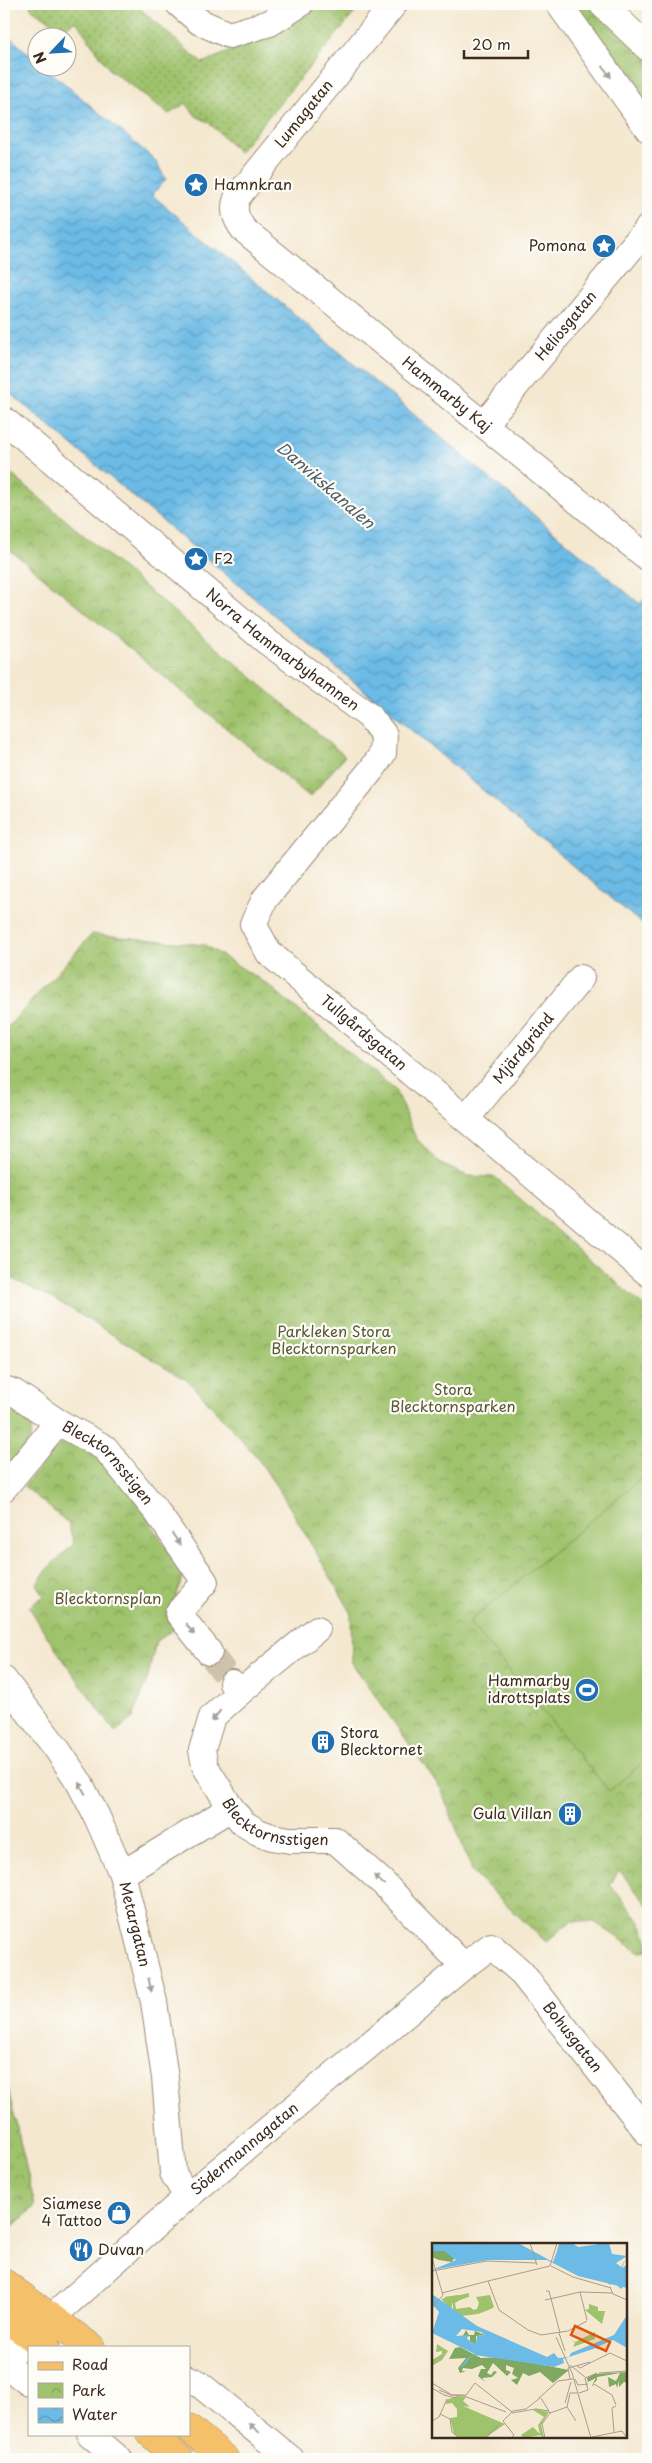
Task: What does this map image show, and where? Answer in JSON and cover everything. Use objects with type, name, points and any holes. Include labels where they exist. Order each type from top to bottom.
[{"type":"main road","points":[[4,2283],[52,2316],[90,2346]]},
{"type":"main road","points":[[4,2317],[38,2341]]},
{"type":"main road","points":[[190,2429],[226,2459]]},
{"type":"main road","points":[[153,2436],[180,2459]]},
{"type":"street","points":[[179,4],[200,22],[229,35],[270,23],[300,4]]},
{"type":"street","name":"Lumagatan","points":[[244,230],[235,215],[234,205],[238,196],[394,4]]},
{"type":"street","points":[[559,4],[648,129]]},
{"type":"street","points":[[602,4],[648,48]]},
{"type":"street","name":"Heliosgatan","points":[[484,424],[648,228]]},
{"type":"street","name":"Hammarby Kaj","points":[[244,230],[645,551]]},
{"type":"street","name":"Norra Hammarbyhamnen","points":[[4,420],[266,642],[369,716],[384,735],[383,753]]},
{"type":"street","name":"Tullgårdsgatan","points":[[383,753],[360,787],[265,899],[253,924],[269,953],[648,1273]]},
{"type":"street","name":"Mjärdgränd","points":[[466,1119],[582,978]]},
{"type":"street","name":"Blecktornsstigen","points":[[4,1389],[105,1448],[157,1512],[205,1582],[178,1613],[209,1652]]},
{"type":"street","points":[[4,1488],[58,1422]]},
{"type":"street","name":"Blecktornsstigen","points":[[317,1629],[236,1688],[212,1717],[202,1750],[205,1766],[231,1808],[243,1823],[258,1832],[272,1837],[290,1840],[335,1840],[382,1882],[464,1966]]},
{"type":"street","name":"Metargatan","points":[[4,1680],[57,1749],[79,1782],[122,1874],[154,2002],[165,2078],[173,2174],[187,2197]]},
{"type":"street","points":[[122,1874],[231,1808]]},
{"type":"street","name":"Södermannagatan","points":[[38,2341],[52,2316],[187,2197],[464,1966],[491,1946]]},
{"type":"street","name":"Bohusgatan","points":[[491,1946],[520,1971],[648,2133]]},
{"type":"street","name":"Södermannagatan","points":[[4,2362],[28,2347]]},
{"type":"street","points":[[4,2362],[28,2382]]},
{"type":"street","points":[[190,2379],[198,2383],[291,2459]]},
{"type":"street","points":[[92,2436],[119,2459]]},
{"type":"green space","points":[[29,4],[139,4],[137,6],[202,63],[277,32],[321,4],[362,4],[239,152],[208,122],[196,116],[186,103],[169,114],[110,70],[76,21],[61,28],[33,10]]},
{"type":"green space","points":[[574,4],[587,4],[648,59],[648,112]]},
{"type":"green space","points":[[4,468],[345,756],[310,797],[4,545]]},
{"type":"green space","name":"Stora Blecktornsparken","points":[[92,934],[205,945],[267,984],[395,1090],[416,1138],[441,1164],[468,1176],[495,1177],[648,1310],[648,1906],[619,1870],[610,1885],[640,1923],[647,1941],[648,1951],[640,1952],[594,1922],[571,1921],[546,1942],[473,1873],[441,1789],[352,1663],[351,1612],[283,1496],[256,1456],[190,1382],[56,1300],[4,1275],[4,1038],[7,1028]]},
{"type":"green space","points":[[4,1402],[27,1418],[31,1424],[32,1431],[27,1444],[7,1467],[4,1465]]},
{"type":"green space","name":"Blecktornsplan","points":[[68,1439],[87,1451],[120,1481],[147,1518],[183,1575],[171,1614],[180,1625],[156,1641],[148,1677],[133,1718],[115,1732],[50,1641],[29,1607],[44,1596],[37,1584],[47,1569],[74,1544],[68,1523],[24,1486],[54,1450]]},
{"type":"green space","name":"Hammarby idrottsplats","points":[[648,1473],[648,1758],[609,1791],[469,1622]]},
{"type":"green space","points":[[4,2071],[35,2206],[4,2236]]},
{"type":"water","name":"Danvikskanalen","points":[[4,32],[28,53],[28,78],[58,78],[154,159],[166,179],[152,195],[640,604],[644,599],[648,603],[648,929],[4,388]]},
{"type":"tunnel","points":[[209,1652],[232,1683]]},
{"type":"place","name":"Hamnkran","points":[[196,185]]},
{"type":"place","name":"Pomona","points":[[604,246]]},
{"type":"place","name":"F2","points":[[196,559]]},
{"type":"place","name":"Hammarby idrottsplats","points":[[587,1690]]},
{"type":"place","name":"Stora Blecktornet","points":[[323,1742]]},
{"type":"place","name":"Gula Villan","points":[[570,1814]]},
{"type":"place","name":"Siamese 4 Tattoo","points":[[119,2213]]},
{"type":"place","name":"Duvan","points":[[81,2250]]},
{"type":"park label","name":"Parkleken Stora Blecktornsparken","points":[[334,1340]]}]
